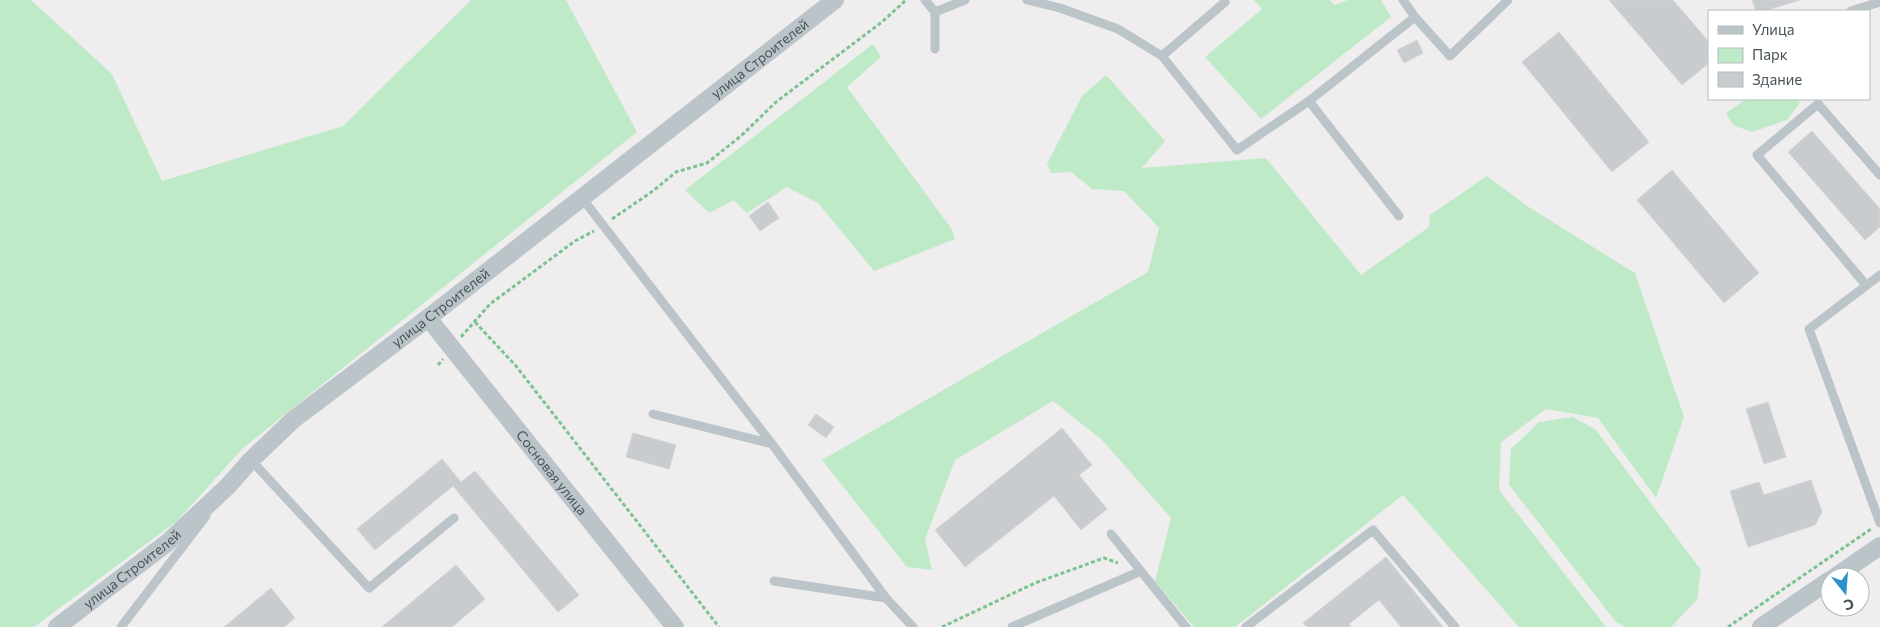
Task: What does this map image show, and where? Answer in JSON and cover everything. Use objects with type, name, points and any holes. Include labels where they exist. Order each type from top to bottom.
[{"type":"street","name":"улица Строителей","points":[[57,627],[167,543],[228,486],[251,460],[294,419],[428,318],[836,0]]},
{"type":"street","name":"Сосновая улица","points":[[428,318],[675,627]]},
{"type":"street","points":[[1850,567],[1880,546]]},
{"type":"street","points":[[1761,627],[1820,587]]},
{"type":"lane","points":[[925,0],[935,12],[935,48]]},
{"type":"lane","points":[[935,12],[965,0]]},
{"type":"lane","points":[[1027,0],[1060,8],[1118,29],[1162,56],[1237,150],[1309,101],[1415,17]]},
{"type":"lane","points":[[1162,56],[1225,2],[1224,0]]},
{"type":"lane","points":[[1403,0],[1415,17],[1450,56],[1508,0]]},
{"type":"lane","points":[[1854,10],[1880,2]]},
{"type":"lane","points":[[1309,101],[1399,216]]},
{"type":"lane","points":[[1866,285],[1757,155],[1818,104],[1880,175]]},
{"type":"lane","points":[[582,198],[772,444],[886,598],[913,627]]},
{"type":"lane","points":[[1880,275],[1809,329],[1880,523]]},
{"type":"lane","points":[[653,414],[772,444]]},
{"type":"lane","points":[[251,460],[369,588],[454,518]]},
{"type":"lane","points":[[121,627],[228,486]]},
{"type":"lane","points":[[1246,627],[1373,530],[1455,627]]},
{"type":"lane","points":[[1111,534],[1186,627]]},
{"type":"lane","points":[[1012,627],[1141,571]]},
{"type":"lane","points":[[774,581],[886,598]]},
{"type":"path","points":[[438,365],[490,304],[576,241],[604,225],[653,191],[676,172],[707,163],[741,136],[776,102],[882,22],[906,0]]},
{"type":"path","points":[[475,322],[516,366],[719,627]]},
{"type":"path","points":[[1728,627],[1880,523]]},
{"type":"path","points":[[942,627],[1036,583],[1104,558],[1141,571]]},
{"type":"green space","points":[[0,0],[31,0],[112,74],[162,181],[343,126],[471,0],[566,0],[637,132],[243,448],[177,521],[34,627],[0,627]]},
{"type":"green space","points":[[1254,0],[1330,0],[1334,5],[1348,0],[1381,0],[1391,17],[1261,119],[1205,57],[1262,9]]},
{"type":"green space","points":[[873,44],[881,57],[847,87],[951,228],[955,239],[874,271],[818,203],[787,187],[747,213],[734,200],[709,213],[685,190]]},
{"type":"green space","points":[[1106,75],[1165,141],[1142,168],[1266,158],[1361,275],[1429,227],[1430,215],[1487,176],[1530,208],[1635,273],[1684,417],[1656,498],[1598,418],[1546,409],[1501,442],[1499,490],[1606,627],[1519,627],[1403,495],[1235,627],[1194,627],[1155,581],[1171,518],[1102,440],[1053,401],[955,460],[925,539],[932,570],[907,567],[822,460],[1148,272],[1159,228],[1124,191],[1092,189],[1071,172],[1051,173],[1047,164],[1082,96]]},
{"type":"green space","points":[[1745,100],[1798,100],[1800,103],[1787,120],[1752,132],[1733,125],[1726,113]]},
{"type":"green space","points":[[1573,417],[1596,430],[1701,570],[1697,600],[1671,627],[1626,627],[1616,622],[1509,485],[1511,449],[1539,422]]},
{"type":"building","points":[[1609,0],[1673,0],[1708,41],[1708,64],[1682,85]]},
{"type":"building","points":[[1752,0],[1800,0],[1767,10],[1756,10]]},
{"type":"building","points":[[1559,32],[1649,142],[1612,172],[1522,62]]},
{"type":"building","points":[[1417,40],[1423,53],[1404,63],[1397,50]]},
{"type":"building","points":[[1812,131],[1880,209],[1880,227],[1865,240],[1788,152]]},
{"type":"building","points":[[1672,170],[1759,273],[1724,303],[1637,200]]},
{"type":"building","points":[[768,202],[779,218],[760,231],[749,216]]},
{"type":"building","points":[[1768,402],[1786,457],[1764,464],[1746,409]]},
{"type":"building","points":[[816,414],[834,427],[826,438],[808,425]]},
{"type":"building","points":[[1062,428],[1092,465],[1079,475],[1107,509],[1081,530],[1054,496],[965,567],[935,530]]},
{"type":"building","points":[[633,433],[676,445],[669,469],[626,457]]},
{"type":"building","points":[[442,459],[461,482],[475,471],[579,595],[558,612],[453,486],[375,550],[357,529]]},
{"type":"building","points":[[1811,480],[1822,512],[1815,525],[1748,547],[1730,491],[1759,482],[1764,495]]},
{"type":"building","points":[[1386,557],[1443,627],[1401,627],[1379,600],[1349,624],[1351,627],[1307,627],[1303,623]]},
{"type":"building","points":[[456,565],[485,599],[452,627],[382,627]]},
{"type":"building","points":[[271,588],[295,618],[284,627],[224,627]]}]
